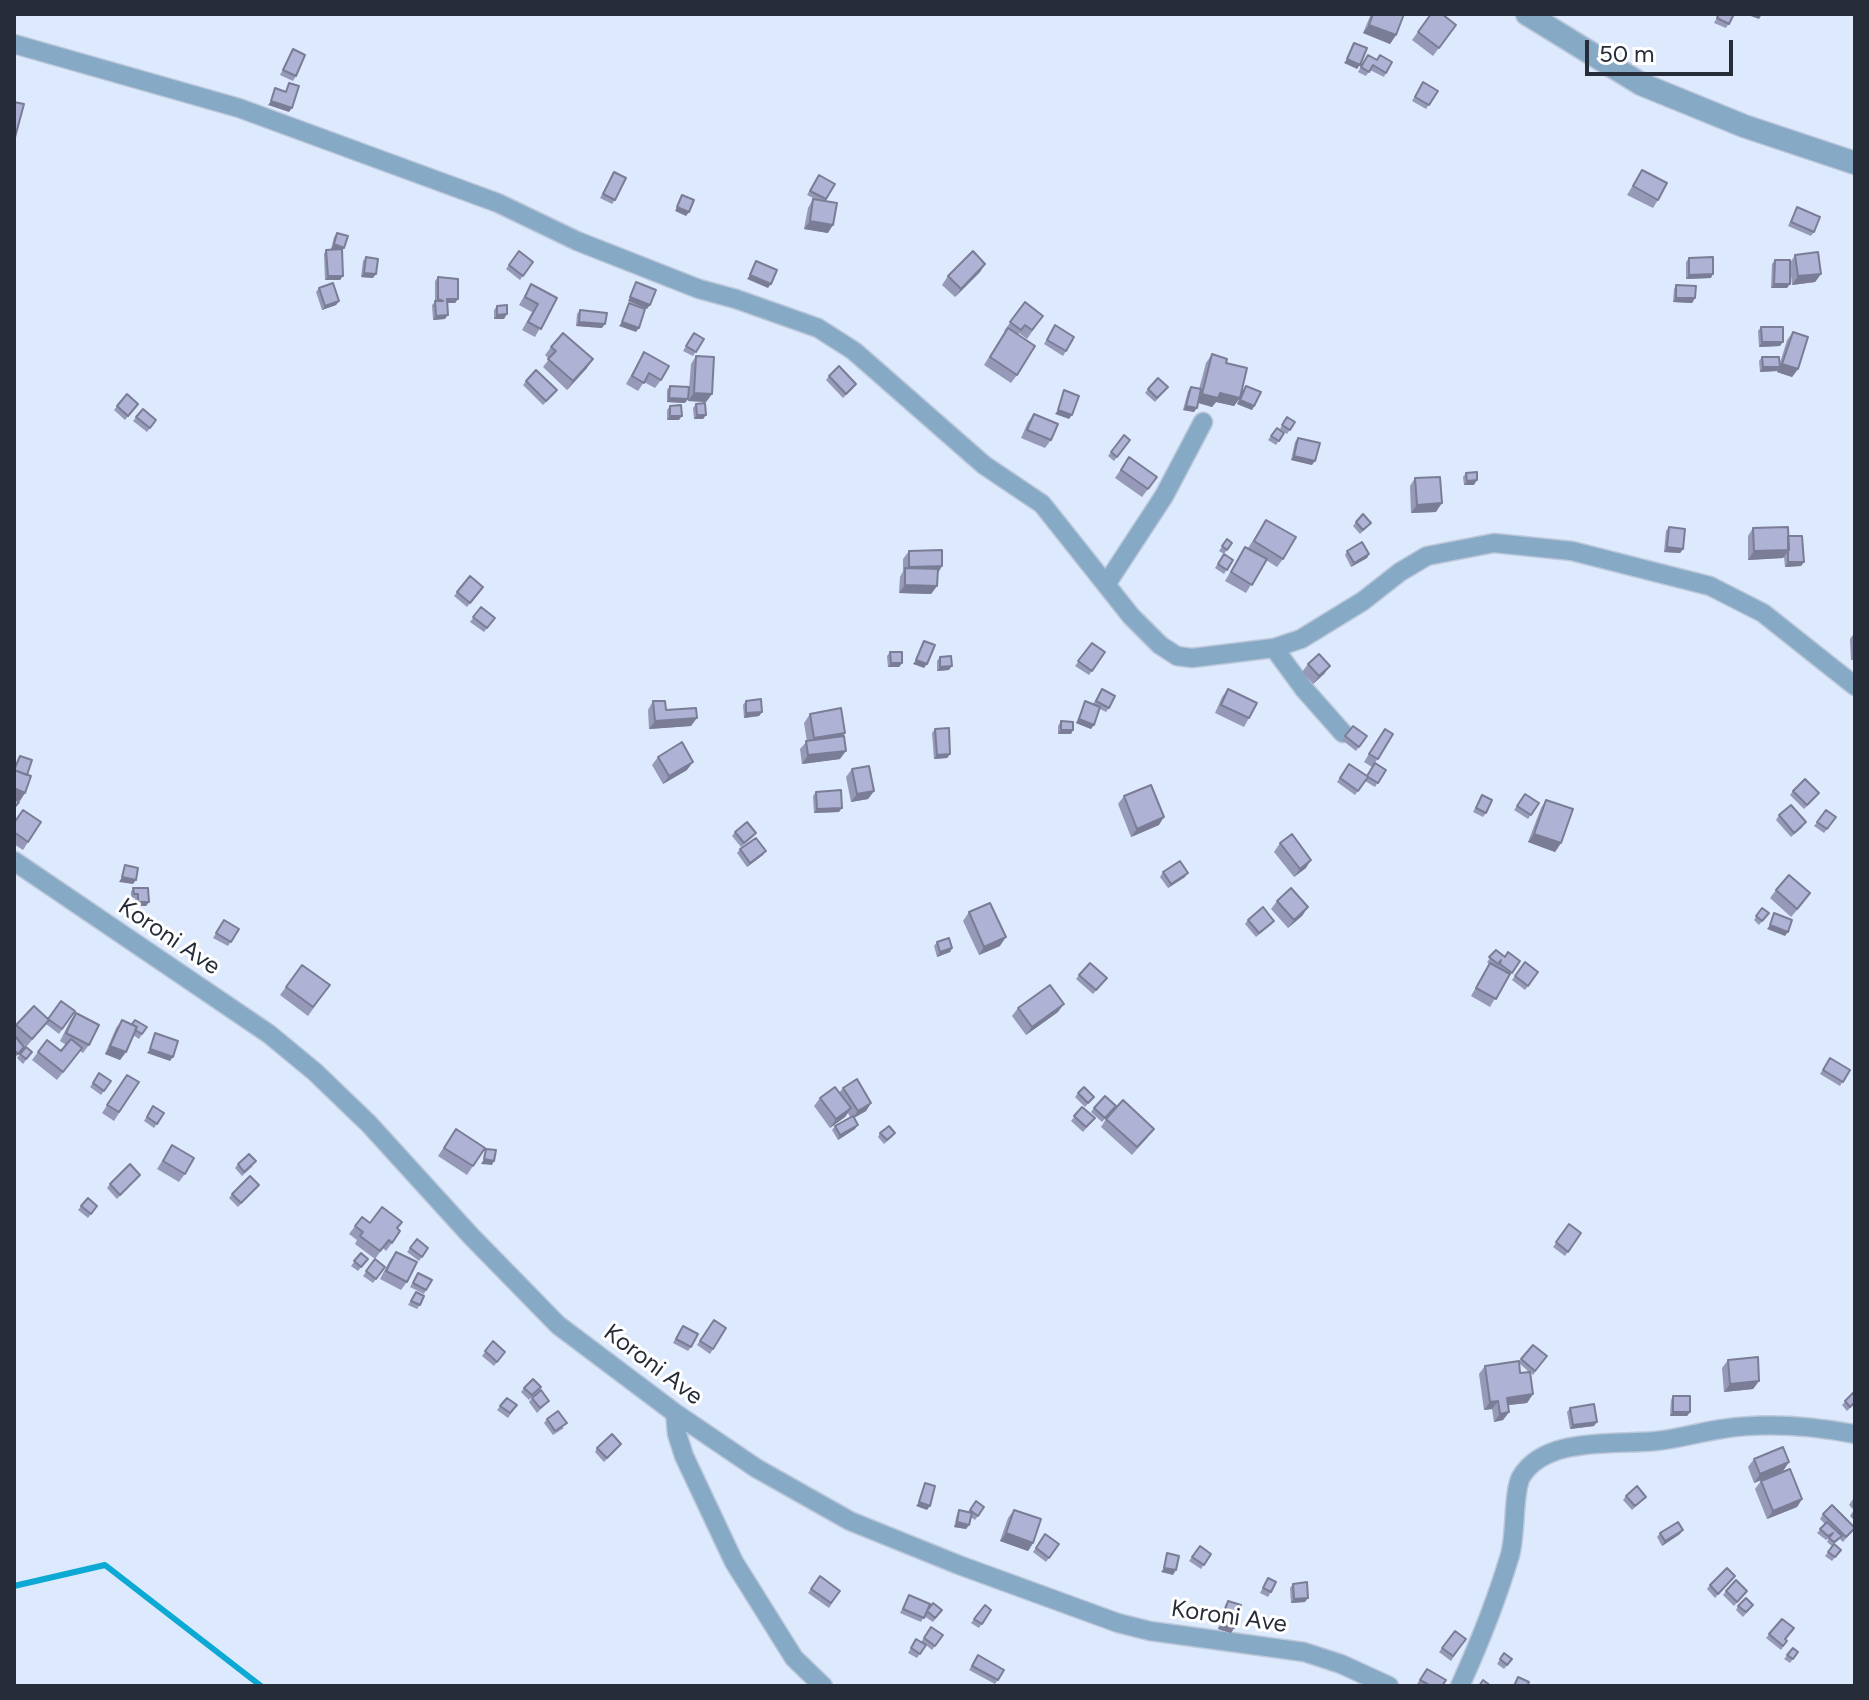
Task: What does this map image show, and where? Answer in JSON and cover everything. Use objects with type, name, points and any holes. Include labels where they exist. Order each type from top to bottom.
[{"type":"street","points":[[1527,14],[1641,84],[1744,126],[1855,163]]},
{"type":"street","points":[[14,44],[239,108],[498,203],[577,241],[699,289],[818,328],[854,351],[984,465],[1042,504],[1131,616],[1160,645],[1177,656],[1192,658],[1274,648],[1320,629],[1427,556],[1494,543],[1572,551],[1710,586],[1763,613],[1855,686]]},
{"type":"street","points":[[1107,583],[1164,496],[1203,422]]},
{"type":"street","points":[[1274,648],[1311,698],[1343,733]]},
{"type":"street","name":"Koroni Ave","points":[[14,861],[269,1034],[315,1072],[369,1124],[481,1247],[558,1325],[675,1413],[756,1468],[850,1521],[1118,1623],[1150,1631],[1304,1652],[1341,1664],[1389,1686]]},
{"type":"street","points":[[675,1413],[684,1456],[734,1562],[794,1658],[823,1686]]},
{"type":"street","points":[[1460,1686],[1476,1652],[1510,1553],[1519,1480],[1534,1460],[1564,1449],[1609,1441],[1655,1441],[1746,1426],[1796,1426],[1855,1434]]},
{"type":"building","points":[[1373,14],[1404,14],[1396,35],[1369,25]]},
{"type":"building","points":[[1431,14],[1442,14],[1456,25],[1439,48],[1418,32]]},
{"type":"building","points":[[1719,14],[1734,14],[1729,24],[1717,18]]},
{"type":"building","points":[[1354,43],[1367,48],[1360,65],[1347,59]]},
{"type":"building","points":[[293,49],[305,55],[296,76],[283,70]]},
{"type":"building","points":[[1368,55],[1377,60],[1380,55],[1392,62],[1386,73],[1373,65],[1369,72],[1361,67]]},
{"type":"building","points":[[1423,82],[1438,91],[1429,105],[1415,97]]},
{"type":"building","points":[[289,83],[299,86],[292,108],[271,101],[275,88],[286,92]]},
{"type":"building","points":[[14,102],[24,104],[14,141]]},
{"type":"building","points":[[1642,170],[1667,183],[1658,200],[1633,186]]},
{"type":"building","points":[[614,172],[626,178],[615,200],[603,194]]},
{"type":"building","points":[[819,175],[835,184],[826,199],[810,191]]},
{"type":"building","points":[[682,195],[694,200],[689,212],[677,207]]},
{"type":"building","points":[[813,199],[837,203],[833,225],[810,221]]},
{"type":"building","points":[[1797,207],[1820,217],[1814,232],[1791,222]]},
{"type":"building","points":[[337,233],[348,236],[344,248],[334,244]]},
{"type":"building","points":[[342,249],[343,276],[328,276],[326,250]]},
{"type":"building","points":[[519,251],[533,262],[523,276],[509,265]]},
{"type":"building","points":[[973,251],[985,264],[961,289],[948,276]]},
{"type":"building","points":[[1818,252],[1821,274],[1798,276],[1795,255]]},
{"type":"building","points":[[366,257],[378,259],[376,274],[364,273]]},
{"type":"building","points":[[1713,257],[1713,274],[1689,275],[1689,258]]},
{"type":"building","points":[[1775,260],[1790,260],[1790,284],[1774,284]]},
{"type":"building","points":[[756,261],[777,270],[771,284],[750,275]]},
{"type":"building","points":[[438,277],[458,279],[458,299],[447,299],[448,315],[436,316],[435,301],[443,301],[438,299]]},
{"type":"building","points":[[636,282],[656,290],[650,305],[630,297]]},
{"type":"building","points":[[333,283],[339,301],[325,306],[319,288]]},
{"type":"building","points":[[531,284],[557,298],[541,329],[528,322],[538,304],[525,297]]},
{"type":"building","points":[[1676,285],[1696,286],[1695,298],[1676,298]]},
{"type":"building","points":[[1025,302],[1043,316],[1032,330],[1025,325],[1021,330],[1010,322]]},
{"type":"building","points":[[629,303],[645,309],[639,328],[622,322]]},
{"type":"building","points":[[507,305],[507,314],[497,315],[497,306]]},
{"type":"building","points":[[580,310],[607,313],[605,324],[579,322]]},
{"type":"building","points":[[1055,325],[1074,337],[1066,351],[1047,340]]},
{"type":"building","points":[[1761,327],[1783,327],[1783,342],[1762,342]]},
{"type":"building","points":[[1008,328],[1035,346],[1017,375],[990,357]]},
{"type":"building","points":[[1793,332],[1808,337],[1798,369],[1782,364]]},
{"type":"building","points":[[563,333],[593,359],[573,381],[548,359],[556,351],[551,347]]},
{"type":"building","points":[[694,333],[704,339],[696,352],[686,346]]},
{"type":"building","points":[[644,352],[669,366],[661,380],[649,373],[644,383],[632,376]]},
{"type":"building","points":[[1212,354],[1227,359],[1226,363],[1247,368],[1240,398],[1220,393],[1218,398],[1202,394]]},
{"type":"building","points":[[696,356],[714,357],[712,394],[694,393]]},
{"type":"building","points":[[1762,357],[1779,357],[1780,367],[1763,367]]},
{"type":"building","points":[[839,366],[856,384],[846,394],[829,376]]},
{"type":"building","points":[[536,370],[557,390],[546,401],[526,381]]},
{"type":"building","points":[[1158,378],[1168,387],[1157,398],[1148,389]]},
{"type":"building","points":[[670,386],[689,387],[688,399],[669,398]]},
{"type":"building","points":[[1246,386],[1261,392],[1254,406],[1240,400]]},
{"type":"building","points":[[1191,387],[1201,389],[1197,408],[1186,406]]},
{"type":"building","points":[[1064,390],[1079,396],[1072,415],[1058,410]]},
{"type":"building","points":[[127,394],[138,404],[128,416],[117,406]]},
{"type":"building","points":[[705,403],[706,415],[697,415],[696,404]]},
{"type":"building","points":[[681,405],[682,416],[670,416],[670,406]]},
{"type":"building","points":[[143,409],[156,420],[150,428],[136,417]]},
{"type":"building","points":[[1034,414],[1058,424],[1051,440],[1027,430]]},
{"type":"building","points":[[1287,417],[1295,422],[1290,430],[1282,425]]},
{"type":"building","points":[[1277,428],[1284,433],[1279,441],[1271,436]]},
{"type":"building","points":[[1124,435],[1130,440],[1117,457],[1111,452]]},
{"type":"building","points":[[1298,438],[1320,443],[1315,461],[1294,456]]},
{"type":"building","points":[[1129,457],[1157,477],[1148,489],[1121,470]]},
{"type":"building","points":[[1477,472],[1477,480],[1467,481],[1466,473]]},
{"type":"building","points":[[1440,477],[1442,503],[1417,505],[1415,478]]},
{"type":"building","points":[[1363,514],[1371,523],[1363,530],[1356,522]]},
{"type":"building","points":[[1266,520],[1296,537],[1283,559],[1254,541]]},
{"type":"building","points":[[1669,527],[1685,529],[1683,549],[1667,547]]},
{"type":"building","points":[[1788,527],[1789,550],[1754,551],[1753,528]]},
{"type":"building","points":[[1788,536],[1802,536],[1804,562],[1788,562]]},
{"type":"building","points":[[1227,539],[1232,543],[1227,550],[1222,546]]},
{"type":"building","points":[[1362,542],[1369,554],[1354,563],[1347,551]]},
{"type":"building","points":[[1245,547],[1267,559],[1252,585],[1231,572]]},
{"type":"building","points":[[942,550],[942,566],[909,567],[909,551]]},
{"type":"building","points":[[1224,554],[1233,560],[1227,570],[1218,564]]},
{"type":"building","points":[[905,568],[938,569],[937,586],[905,585]]},
{"type":"building","points":[[470,576],[483,587],[470,603],[457,592]]},
{"type":"building","points":[[481,607],[495,618],[487,628],[473,617]]},
{"type":"building","points":[[924,641],[935,645],[927,664],[916,660]]},
{"type":"building","points":[[1092,643],[1105,652],[1092,671],[1078,661]]},
{"type":"building","points":[[890,652],[902,652],[902,663],[891,663]]},
{"type":"building","points":[[1319,654],[1330,666],[1319,676],[1308,664]]},
{"type":"building","points":[[951,656],[952,666],[940,667],[940,657]]},
{"type":"building","points":[[1102,689],[1115,696],[1109,708],[1096,701]]},
{"type":"building","points":[[1228,689],[1257,703],[1249,718],[1221,705]]},
{"type":"building","points":[[761,699],[762,712],[746,713],[746,701]]},
{"type":"building","points":[[653,701],[665,701],[666,710],[696,708],[697,718],[655,721]]},
{"type":"building","points":[[1085,701],[1100,707],[1094,725],[1079,719]]},
{"type":"building","points":[[841,708],[845,733],[814,738],[810,714]]},
{"type":"building","points":[[1061,721],[1073,722],[1073,730],[1061,730]]},
{"type":"building","points":[[1353,726],[1367,736],[1359,747],[1345,736]]},
{"type":"building","points":[[949,728],[950,754],[937,755],[935,729]]},
{"type":"building","points":[[1385,729],[1393,734],[1378,759],[1369,754]]},
{"type":"building","points":[[844,736],[846,751],[808,755],[806,741]]},
{"type":"building","points":[[682,742],[693,762],[669,776],[658,757]]},
{"type":"building","points":[[20,756],[32,760],[27,775],[14,770]]},
{"type":"building","points":[[1375,763],[1386,770],[1378,783],[1368,777],[1358,791],[1340,778],[1349,764],[1367,776]]},
{"type":"building","points":[[869,766],[874,791],[857,794],[852,769]]},
{"type":"building","points":[[14,770],[31,776],[25,793],[14,788]]},
{"type":"building","points":[[1805,779],[1819,793],[1807,805],[1793,791]]},
{"type":"building","points":[[1151,785],[1164,817],[1137,829],[1124,796]]},
{"type":"building","points":[[841,790],[842,808],[817,809],[816,792]]},
{"type":"building","points":[[1525,794],[1539,803],[1531,815],[1517,806]]},
{"type":"building","points":[[1482,795],[1492,800],[1486,813],[1476,808]]},
{"type":"building","points":[[1546,800],[1573,809],[1561,843],[1534,834]]},
{"type":"building","points":[[1791,805],[1806,822],[1794,833],[1779,815]]},
{"type":"building","points":[[23,810],[41,822],[28,842],[14,832],[14,823]]},
{"type":"building","points":[[1826,810],[1836,817],[1827,829],[1817,822]]},
{"type":"building","points":[[747,822],[756,833],[744,843],[735,832]]},
{"type":"building","points":[[1292,834],[1311,860],[1300,869],[1280,843]]},
{"type":"building","points":[[756,838],[766,851],[750,863],[740,849]]},
{"type":"building","points":[[1180,861],[1188,873],[1171,884],[1163,872]]},
{"type":"building","points":[[125,865],[138,868],[136,880],[122,877]]},
{"type":"building","points":[[1789,875],[1810,893],[1797,909],[1776,890]]},
{"type":"building","points":[[133,888],[148,888],[149,902],[138,902],[138,894],[134,894]]},
{"type":"building","points":[[1291,888],[1308,907],[1294,920],[1277,901]]},
{"type":"building","points":[[990,903],[1006,937],[984,947],[969,912]]},
{"type":"building","points":[[1263,907],[1274,921],[1259,933],[1248,920]]},
{"type":"building","points":[[1762,908],[1769,913],[1762,921],[1756,916]]},
{"type":"building","points":[[1774,913],[1792,920],[1788,932],[1770,925]]},
{"type":"building","points":[[224,920],[239,929],[231,942],[216,933]]},
{"type":"building","points":[[949,938],[952,948],[940,952],[937,942]]},
{"type":"building","points":[[1496,950],[1505,957],[1508,952],[1520,961],[1512,973],[1500,964],[1501,960],[1498,964],[1489,957]]},
{"type":"building","points":[[1525,962],[1538,972],[1528,986],[1515,976]]},
{"type":"building","points":[[1090,963],[1107,978],[1096,990],[1079,975]]},
{"type":"building","points":[[1490,963],[1510,974],[1496,999],[1476,988]]},
{"type":"building","points":[[302,965],[330,985],[313,1007],[286,987]]},
{"type":"building","points":[[1050,985],[1064,1004],[1032,1027],[1018,1008]]},
{"type":"building","points":[[61,1001],[75,1011],[62,1029],[48,1019]]},
{"type":"building","points":[[34,1006],[49,1020],[32,1039],[16,1025]]},
{"type":"building","points":[[76,1013],[99,1025],[89,1045],[66,1033]]},
{"type":"building","points":[[122,1020],[137,1027],[126,1052],[110,1046]]},
{"type":"building","points":[[135,1020],[147,1027],[142,1034],[132,1024]]},
{"type":"building","points":[[155,1033],[178,1041],[173,1057],[150,1049]]},
{"type":"building","points":[[14,1035],[24,1047],[18,1054],[14,1050]]},
{"type":"building","points":[[71,1039],[82,1048],[63,1072],[38,1052],[47,1040],[61,1051]]},
{"type":"building","points":[[26,1047],[32,1052],[26,1059],[20,1054]]},
{"type":"building","points":[[1830,1058],[1850,1070],[1843,1082],[1823,1070]]},
{"type":"building","points":[[99,1073],[111,1081],[104,1091],[93,1083]]},
{"type":"building","points":[[127,1075],[139,1082],[119,1112],[107,1105]]},
{"type":"building","points":[[857,1079],[871,1103],[858,1111],[843,1088]]},
{"type":"building","points":[[835,1087],[851,1108],[836,1119],[820,1098]]},
{"type":"building","points":[[1084,1087],[1094,1097],[1088,1103],[1078,1093]]},
{"type":"building","points":[[1105,1096],[1116,1106],[1105,1118],[1094,1108]]},
{"type":"building","points":[[1123,1100],[1154,1129],[1137,1147],[1106,1119]]},
{"type":"building","points":[[153,1106],[164,1113],[157,1124],[147,1117]]},
{"type":"building","points":[[1082,1107],[1095,1118],[1086,1127],[1074,1116]]},
{"type":"building","points":[[853,1116],[858,1125],[840,1135],[835,1126]]},
{"type":"building","points":[[889,1126],[895,1133],[887,1140],[880,1133]]},
{"type":"building","points":[[456,1129],[485,1148],[473,1166],[444,1148]]},
{"type":"building","points":[[172,1145],[194,1158],[185,1174],[163,1161]]},
{"type":"building","points":[[486,1149],[496,1150],[494,1161],[484,1159]]},
{"type":"building","points":[[249,1154],[256,1161],[244,1172],[238,1164]]},
{"type":"building","points":[[130,1164],[140,1175],[120,1195],[110,1184]]},
{"type":"building","points":[[250,1176],[259,1185],[241,1203],[232,1194]]},
{"type":"building","points":[[88,1198],[97,1206],[91,1214],[81,1206]]},
{"type":"building","points":[[382,1207],[402,1222],[392,1243],[389,1240],[380,1251],[360,1236],[363,1232],[355,1226],[362,1217],[370,1223]]},
{"type":"building","points":[[1569,1224],[1581,1233],[1568,1252],[1556,1242]]},
{"type":"building","points":[[417,1239],[428,1248],[422,1257],[410,1248]]},
{"type":"building","points":[[396,1252],[417,1262],[407,1282],[386,1271]]},
{"type":"building","points":[[361,1253],[368,1259],[361,1267],[354,1261]]},
{"type":"building","points":[[375,1259],[385,1267],[376,1279],[366,1271]]},
{"type":"building","points":[[418,1273],[432,1280],[426,1290],[413,1283]]},
{"type":"building","points":[[416,1292],[424,1296],[420,1305],[411,1301]]},
{"type":"building","points":[[714,1320],[726,1328],[713,1349],[700,1341]]},
{"type":"building","points":[[683,1326],[698,1334],[691,1347],[676,1339]]},
{"type":"building","points":[[493,1341],[505,1352],[497,1362],[485,1351]]},
{"type":"building","points":[[1533,1345],[1547,1356],[1535,1371],[1521,1359]]},
{"type":"building","points":[[1758,1357],[1759,1381],[1730,1384],[1728,1360]]},
{"type":"building","points":[[1519,1361],[1520,1373],[1530,1372],[1533,1394],[1507,1398],[1509,1412],[1500,1414],[1498,1401],[1490,1402],[1485,1366]]},
{"type":"building","points":[[533,1379],[541,1387],[532,1395],[524,1388]]},
{"type":"building","points":[[541,1390],[549,1401],[540,1408],[532,1398]]},
{"type":"building","points":[[1855,1391],[1855,1402],[1850,1407],[1845,1401]]},
{"type":"building","points":[[1673,1396],[1690,1396],[1690,1412],[1673,1412]]},
{"type":"building","points":[[507,1398],[517,1405],[510,1413],[500,1406]]},
{"type":"building","points":[[1594,1404],[1597,1422],[1573,1425],[1570,1408]]},
{"type":"building","points":[[558,1411],[567,1423],[555,1431],[547,1419]]},
{"type":"building","points":[[612,1434],[621,1444],[607,1458],[597,1448]]},
{"type":"building","points":[[1783,1447],[1789,1462],[1760,1474],[1754,1459]]},
{"type":"building","points":[[1790,1469],[1802,1499],[1773,1511],[1761,1481]]},
{"type":"building","points":[[925,1483],[935,1486],[930,1506],[919,1502]]},
{"type":"building","points":[[1637,1486],[1646,1497],[1635,1506],[1626,1496]]},
{"type":"building","points":[[976,1501],[984,1507],[978,1516],[970,1510]]},
{"type":"building","points":[[1832,1505],[1855,1528],[1846,1537],[1823,1514]]},
{"type":"building","points":[[959,1510],[972,1513],[969,1525],[957,1522]]},
{"type":"building","points":[[1014,1510],[1041,1519],[1033,1543],[1006,1533]]},
{"type":"building","points":[[1678,1522],[1683,1530],[1665,1541],[1660,1533]]},
{"type":"building","points":[[1827,1522],[1842,1536],[1834,1542],[1829,1538],[1833,1533],[1828,1536],[1820,1529]]},
{"type":"building","points":[[1045,1534],[1059,1544],[1049,1558],[1036,1548]]},
{"type":"building","points":[[1834,1544],[1841,1550],[1835,1557],[1828,1552]]},
{"type":"building","points":[[1200,1546],[1211,1554],[1204,1565],[1192,1557]]},
{"type":"building","points":[[1167,1553],[1179,1556],[1176,1570],[1164,1568]]},
{"type":"building","points":[[1727,1568],[1735,1576],[1718,1594],[1710,1585]]},
{"type":"building","points":[[820,1576],[840,1591],[831,1603],[811,1589]]},
{"type":"building","points":[[1268,1578],[1276,1582],[1271,1592],[1263,1588]]},
{"type":"building","points":[[1736,1580],[1747,1591],[1737,1602],[1726,1591]]},
{"type":"building","points":[[1307,1582],[1308,1598],[1294,1599],[1293,1584]]},
{"type":"building","points":[[909,1595],[930,1604],[924,1618],[903,1609]]},
{"type":"building","points":[[1746,1598],[1753,1605],[1746,1612],[1738,1606]]},
{"type":"building","points":[[1228,1601],[1241,1605],[1234,1628],[1221,1624]]},
{"type":"building","points":[[933,1603],[942,1610],[935,1618],[927,1611]]},
{"type":"building","points":[[985,1605],[991,1610],[982,1624],[974,1619]]},
{"type":"building","points":[[1782,1619],[1794,1628],[1783,1646],[1769,1634]]},
{"type":"building","points":[[931,1627],[943,1635],[935,1646],[924,1638]]},
{"type":"building","points":[[1455,1631],[1466,1639],[1453,1656],[1442,1648]]},
{"type":"building","points":[[916,1639],[926,1645],[920,1654],[911,1648]]},
{"type":"building","points":[[1793,1648],[1798,1652],[1793,1659],[1787,1655]]},
{"type":"building","points":[[1504,1653],[1512,1659],[1507,1665],[1500,1659]]},
{"type":"building","points":[[978,1655],[1004,1670],[998,1680],[972,1666]]},
{"type":"building","points":[[1427,1669],[1446,1680],[1442,1686],[1431,1686],[1420,1680]]},
{"type":"building","points":[[1518,1677],[1529,1682],[1527,1686],[1514,1686]]},
{"type":"waterway","points":[[14,1586],[105,1565],[261,1686]]}]
